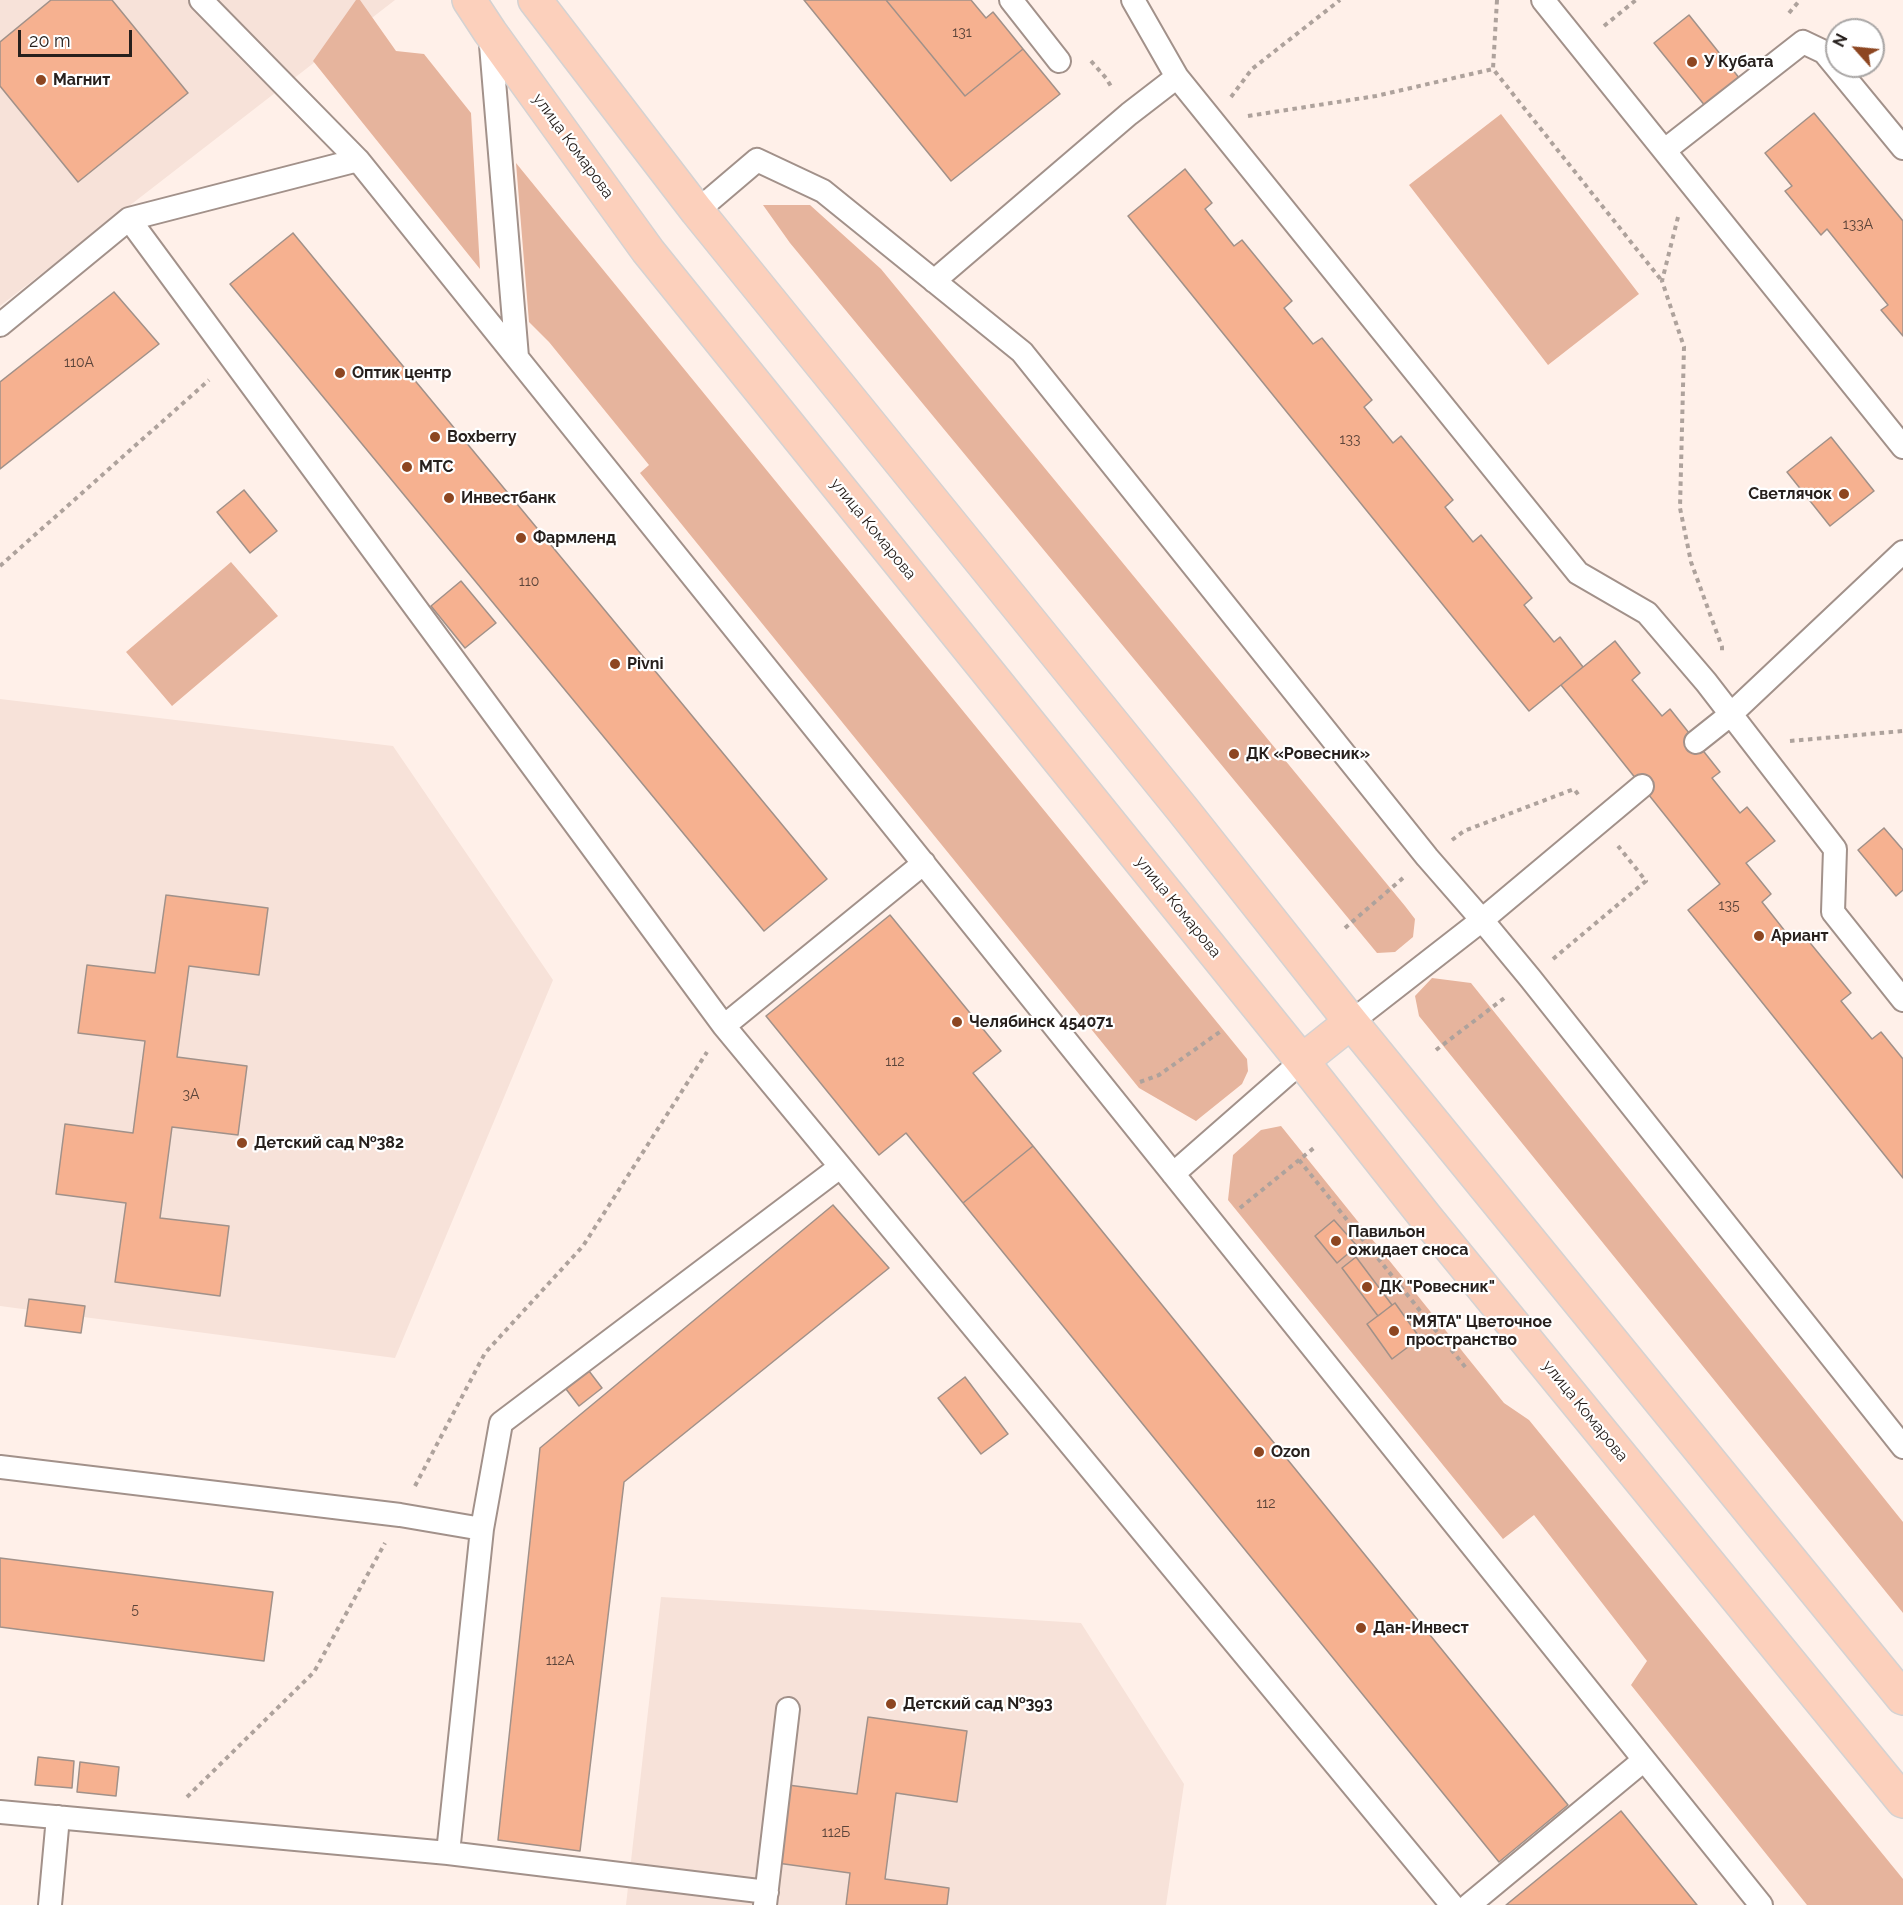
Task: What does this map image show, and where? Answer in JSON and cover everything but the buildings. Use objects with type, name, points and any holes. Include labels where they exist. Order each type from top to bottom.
[{"type":"main road","name":"улица Комарова","points":[[470,0],[490,32],[648,251],[1435,1228],[1903,1801]]},
{"type":"main road","points":[[536,0],[697,211],[1183,810],[1351,1022],[1903,1698]]},
{"type":"main road","points":[[1302,1061],[1351,1022]]},
{"type":"lane","points":[[201,0],[358,160],[1761,1905]]},
{"type":"lane","points":[[1011,0],[1059,61]]},
{"type":"lane","points":[[1133,0],[1177,77],[1578,573],[1647,613],[1726,708],[1835,849],[1833,912],[1903,1000]]},
{"type":"lane","points":[[1543,0],[1903,447]]},
{"type":"lane","points":[[490,32],[517,357]]},
{"type":"lane","points":[[1665,150],[1803,42],[1824,52],[1903,148]]},
{"type":"lane","points":[[934,281],[1129,114],[1177,77]]},
{"type":"lane","points":[[0,325],[129,219],[358,160]]},
{"type":"lane","points":[[697,211],[757,160],[823,191],[1022,352],[1427,857],[1530,978],[1903,1447]]},
{"type":"lane","points":[[129,219],[724,1026],[1452,1905]]},
{"type":"lane","points":[[1696,742],[1726,708],[1903,552]]},
{"type":"lane","points":[[1351,1022],[1482,920],[1642,786]]},
{"type":"lane","points":[[724,1026],[924,863]]},
{"type":"lane","points":[[1173,1174],[1302,1061]]},
{"type":"lane","points":[[448,1853],[482,1529],[501,1423],[840,1167]]},
{"type":"lane","points":[[0,1467],[400,1515],[482,1529]]},
{"type":"lane","points":[[0,1812],[448,1853],[766,1899],[788,1709]]},
{"type":"lane","points":[[1468,1905],[1644,1760]]},
{"type":"lane","points":[[50,1905],[58,1816]]},
{"type":"path","points":[[1212,121],[1252,69],[1340,0]]},
{"type":"path","points":[[1497,0],[1494,69],[1662,281],[1684,346],[1680,508],[1691,562],[1722,646],[1726,708]]},
{"type":"path","points":[[1580,46],[1636,0]]},
{"type":"path","points":[[1059,61],[1076,44],[1106,78],[1129,114]]},
{"type":"path","points":[[1212,121],[1376,96],[1494,69]]},
{"type":"path","points":[[1662,281],[1688,178]]},
{"type":"path","points":[[0,566],[232,360]]},
{"type":"path","points":[[1753,744],[1903,731]]},
{"type":"path","points":[[1345,928],[1427,857],[1464,831],[1574,789],[1646,881],[1530,978],[1436,1050]]},
{"type":"path","points":[[158,1825],[314,1672],[485,1353],[583,1246],[724,1026]]},
{"type":"path","points":[[1108,1092],[1159,1076],[1221,1031]]},
{"type":"path","points":[[1216,1227],[1315,1147]]},
{"type":"path","points":[[1299,1160],[1466,1368]]},
{"type":"shaded area","points":[[0,0],[395,0],[0,306]]},
{"type":"shaded area","points":[[356,0],[360,0],[396,51],[424,54],[471,113],[480,269],[313,61]]},
{"type":"shaded area","points":[[1501,114],[1639,294],[1548,365],[1409,185]]},
{"type":"shaded area","points":[[516,163],[1247,1059],[1248,1071],[1242,1084],[1196,1121],[1139,1088],[640,473],[649,465],[549,342],[529,322]]},
{"type":"shaded area","points":[[763,205],[810,205],[881,269],[1405,906],[1415,919],[1413,937],[1395,952],[1377,953],[790,243]]},
{"type":"shaded area","points":[[231,562],[278,616],[172,706],[126,652]]},
{"type":"shaded area","name":"Детский сад №382","points":[[0,699],[393,746],[553,980],[395,1358],[0,1306]]},
{"type":"shaded area","points":[[1432,978],[1471,983],[1903,1522],[1903,1613],[1419,1016],[1415,996]]},
{"type":"shaded area","points":[[1281,1126],[1504,1403],[1529,1420],[1903,1879],[1903,1905],[1807,1905],[1631,1685],[1647,1661],[1534,1515],[1503,1539],[1228,1200],[1233,1155],[1261,1130]]},
{"type":"shaded area","name":"Детский сад №393","points":[[661,1597],[1081,1623],[1184,1784],[1166,1905],[626,1905]]},
{"type":"place","name":"У Кубата","points":[[1692,62]]},
{"type":"place","name":"Магнит","points":[[41,80]]},
{"type":"place","name":"Оптик центр","points":[[340,373]]},
{"type":"place","name":"Boxberry","points":[[435,437]]},
{"type":"place","name":"МТС","points":[[407,467]]},
{"type":"place","name":"Светлячок","points":[[1844,494]]},
{"type":"place","name":"Инвестбанк","points":[[449,498]]},
{"type":"place","name":"Фармленд","points":[[521,538]]},
{"type":"place","name":"Pivni","points":[[615,664]]},
{"type":"place","name":"ДК «Ровесник»","points":[[1234,754]]},
{"type":"place","name":"Ариант","points":[[1759,936]]},
{"type":"place","name":"Челябинск 454071","points":[[957,1022]]},
{"type":"place","name":"Детский сад №382","points":[[242,1143]]},
{"type":"place","name":"Павильон ожидает сноса","points":[[1336,1241]]},
{"type":"place","name":"ДК \"Ровесник\"","points":[[1367,1287]]},
{"type":"place","name":"\"МЯТА\" Цветочное пространство","points":[[1394,1331]]},
{"type":"place","name":"Ozon","points":[[1259,1452]]},
{"type":"place","name":"Дан-Инвест","points":[[1361,1628]]},
{"type":"place","name":"Детский сад №393","points":[[891,1704]]}]
